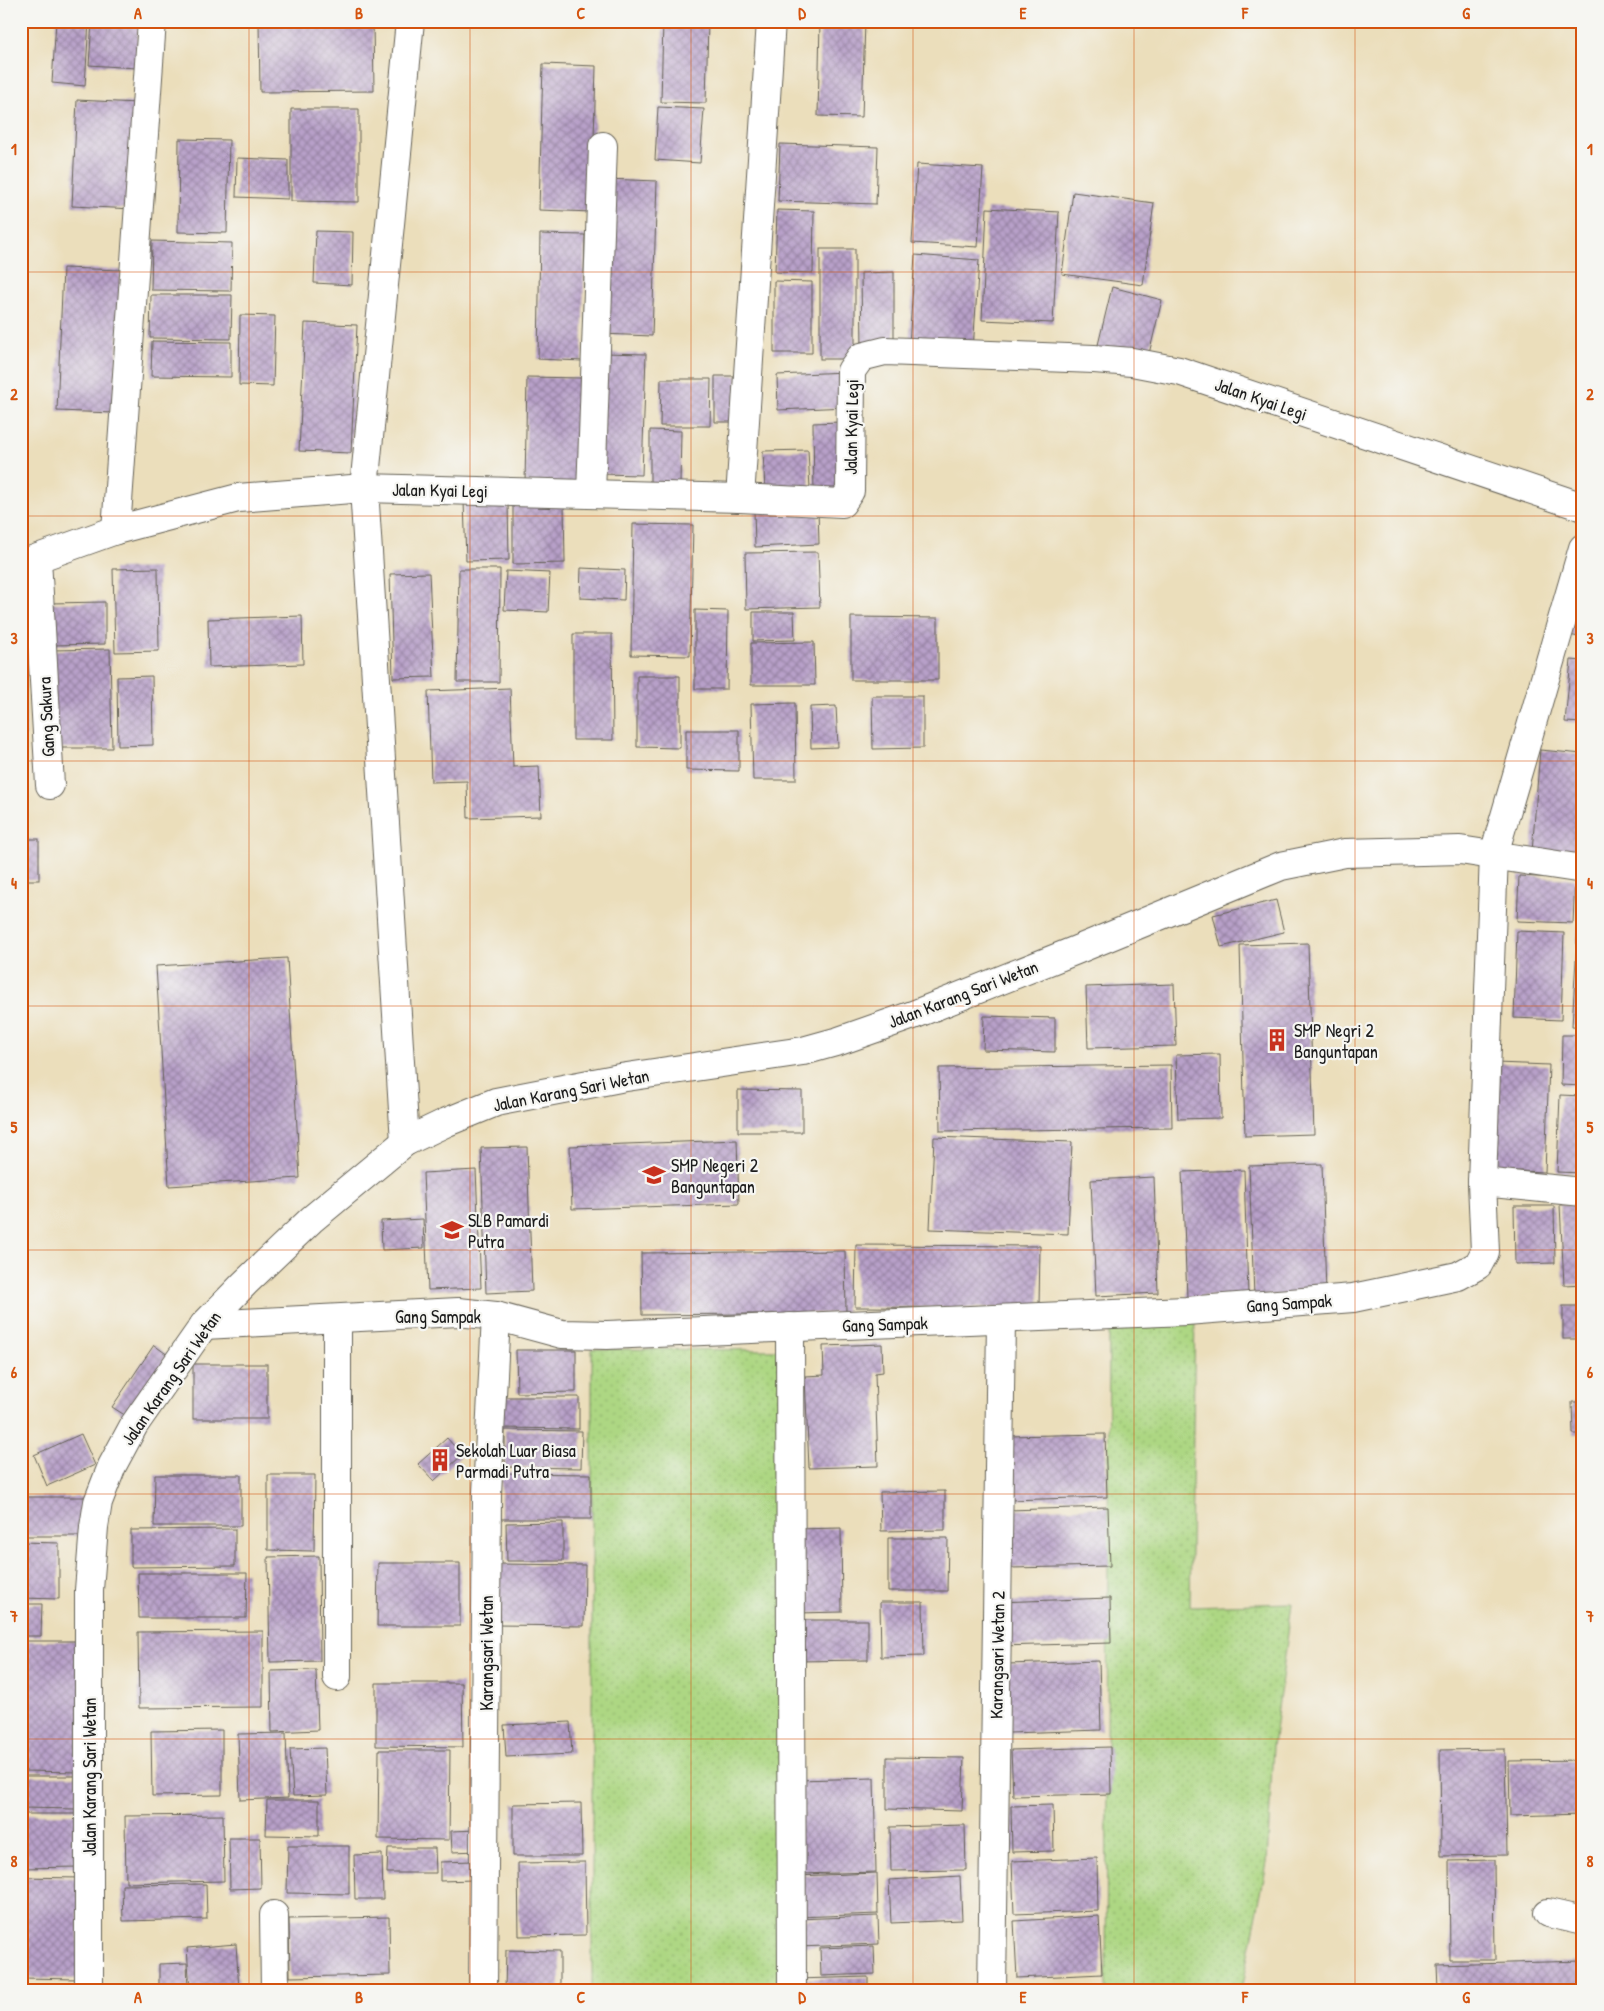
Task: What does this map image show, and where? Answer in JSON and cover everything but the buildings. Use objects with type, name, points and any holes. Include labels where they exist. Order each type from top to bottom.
[{"type":"street","points":[[116,530],[152,21]]},
{"type":"street","points":[[406,1142],[364,488],[410,21]]},
{"type":"street","points":[[740,498],[771,21]]},
{"type":"street","points":[[591,494],[602,146]]},
{"type":"street","name":"Jalan Kyai Legi","points":[[29,562],[116,530],[238,498],[364,488],[740,498],[842,503],[850,491],[851,371],[861,357],[885,351],[1094,359],[1157,366],[1179,371],[1583,507]]},
{"type":"street","name":"Gang Sampak","points":[[204,1324],[458,1312],[496,1316],[568,1334],[608,1334],[1001,1320],[1186,1311],[1353,1298],[1458,1276],[1478,1265],[1485,1252],[1482,1182],[1494,854],[1583,548]]},
{"type":"street","name":"Gang Sakura","points":[[29,562],[50,785]]},
{"type":"street","name":"Jalan Karang Sari Wetan","points":[[90,1990],[89,1590],[98,1502],[108,1475],[134,1425],[204,1324],[244,1283],[312,1219],[406,1142],[447,1122],[496,1102],[620,1078],[803,1051],[840,1040],[913,1014],[1074,951],[1281,866],[1345,853],[1460,850],[1583,869]]},
{"type":"street","points":[[1482,1182],[1583,1192]]},
{"type":"street","name":"Karangsari Wetan","points":[[483,1990],[487,1494],[496,1316]]},
{"type":"street","points":[[337,1319],[337,1677]]},
{"type":"street","name":"Karangsari Wetan 2","points":[[992,1990],[1001,1320]]},
{"type":"street","points":[[790,1327],[792,1990]]},
{"type":"street","points":[[1548,1913],[1583,1921]]},
{"type":"street","points":[[274,1915],[275,1990]]},
{"type":"green space","points":[[1195,1317],[1190,1606],[1292,1603],[1273,1746],[1267,1863],[1242,1990],[1106,1990],[1109,1322]]},
{"type":"green space","points":[[592,1349],[788,1350],[788,1990],[592,1990]]},
{"type":"place","name":"SMP Negri 2 Banguntapan","points":[[1277,1040]]},
{"type":"place","name":"SMP Negeri 2 Banguntapan","points":[[654,1175]]},
{"type":"place","name":"SLB Pamardi Putra","points":[[452,1230]]},
{"type":"place","name":"Sekolah Luar Biasa Parmadi Putra","points":[[440,1460]]}]
